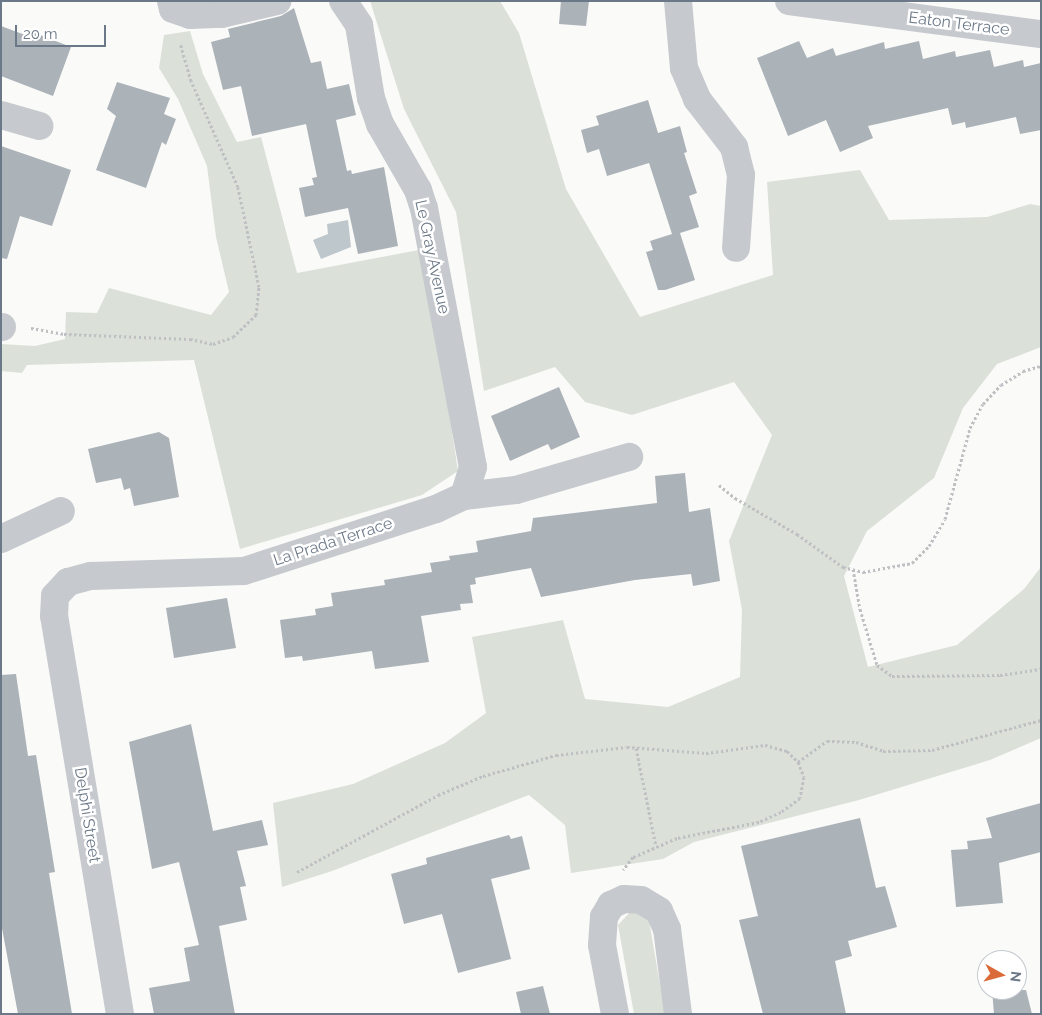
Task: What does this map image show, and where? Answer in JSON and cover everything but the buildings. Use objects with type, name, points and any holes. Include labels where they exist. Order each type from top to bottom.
[{"type":"street","points":[[172,5],[190,16],[222,14],[277,1]]},
{"type":"street","name":"Le Gray Avenue","points":[[343,1],[358,25],[370,98],[380,124],[418,190],[424,208],[473,467],[464,496]]},
{"type":"street","points":[[678,1],[684,68],[697,100],[734,148],[741,175],[736,248]]},
{"type":"street","name":"Eaton Terrace","points":[[789,1],[1041,34]]},
{"type":"street","points":[[1,115],[39,126]]},
{"type":"street","name":"La Prada Terrace","points":[[54,616],[55,596],[68,582],[91,576],[244,572],[436,509],[464,496],[516,490],[629,457]]},
{"type":"street","points":[[1,539],[61,511]]},
{"type":"street","name":"Delphi Street","points":[[54,616],[120,1014]]},
{"type":"street","points":[[615,1014],[602,944],[604,917],[611,905],[624,899],[641,900],[659,911],[667,929],[678,1014]]},
{"type":"path","points":[[2,327],[64,334],[190,338],[212,344],[233,338],[256,315],[258,287],[238,186],[192,81],[172,5]]},
{"type":"path","points":[[719,485],[735,498],[798,534],[843,567],[887,570],[912,564],[929,546],[945,519],[970,428],[983,404],[1001,385],[1023,371],[1041,366]]},
{"type":"path","points":[[853,569],[860,609],[877,664],[892,676],[1000,675],[1041,668]]},
{"type":"path","points":[[798,762],[828,741],[856,742],[883,752],[932,750],[1041,720]]},
{"type":"path","points":[[296,872],[316,864],[400,813],[483,776],[556,755],[636,748],[706,753],[765,745],[787,751],[798,762],[804,777],[800,798],[781,812],[759,822],[677,838],[633,857],[618,875],[624,899]]},
{"type":"path","points":[[636,748],[656,846]]},
{"type":"shaded area","points":[[370,1],[500,1],[519,33],[566,189],[640,317],[773,275],[767,182],[860,170],[889,220],[987,217],[1030,204],[1041,206],[1041,347],[997,364],[963,408],[934,478],[867,531],[844,576],[868,667],[957,645],[1024,589],[1041,567],[1041,738],[990,760],[859,800],[694,842],[663,859],[571,873],[565,825],[529,795],[332,871],[282,887],[273,803],[353,784],[445,743],[486,713],[472,637],[563,620],[585,699],[668,707],[740,677],[742,610],[729,541],[772,435],[734,382],[632,415],[585,402],[555,367],[484,391],[456,212],[404,109]]},
{"type":"shaded area","points":[[190,31],[203,74],[237,142],[261,137],[297,273],[424,249],[458,471],[422,495],[240,549],[194,360],[27,365],[22,373],[1,371],[1,344],[35,346],[65,339],[66,312],[97,313],[109,288],[211,315],[229,292],[216,237],[207,166],[178,99],[159,68],[164,35]]},
{"type":"shaded area","points":[[348,220],[351,247],[321,259],[313,240],[328,234],[327,224]]},
{"type":"shaded area","points":[[632,910],[649,920],[665,1014],[634,1014],[618,925]]}]
